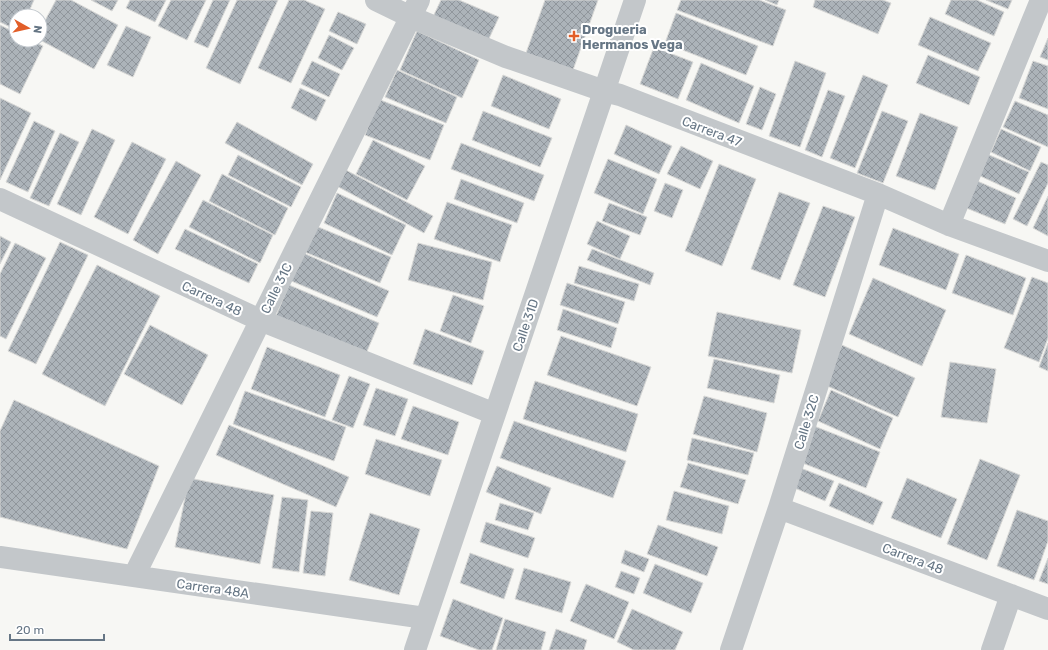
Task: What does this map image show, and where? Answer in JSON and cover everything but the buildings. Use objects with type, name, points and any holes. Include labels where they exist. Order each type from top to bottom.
[{"type":"street","name":"Carrera 47","points":[[376,0],[415,8],[506,57],[604,91],[620,95],[878,194],[949,225],[1048,261]]},
{"type":"street","name":"Calle 31D","points":[[415,650],[635,0]]},
{"type":"street","points":[[949,225],[1041,0]]},
{"type":"street","name":"Calle 31C","points":[[134,576],[415,8]]},
{"type":"street","name":"Calle 32C","points":[[731,650],[779,508],[878,194]]},
{"type":"street","name":"Carrera 48","points":[[0,199],[260,320],[495,414]]},
{"type":"street","name":"Carrera 48","points":[[779,508],[1048,609]]},
{"type":"street","name":"Carrera 48A","points":[[0,557],[425,618]]},
{"type":"street","points":[[992,650],[1011,595]]},
{"type":"place","name":"Drogueria Hermanos Vega","points":[[574,36]]}]
